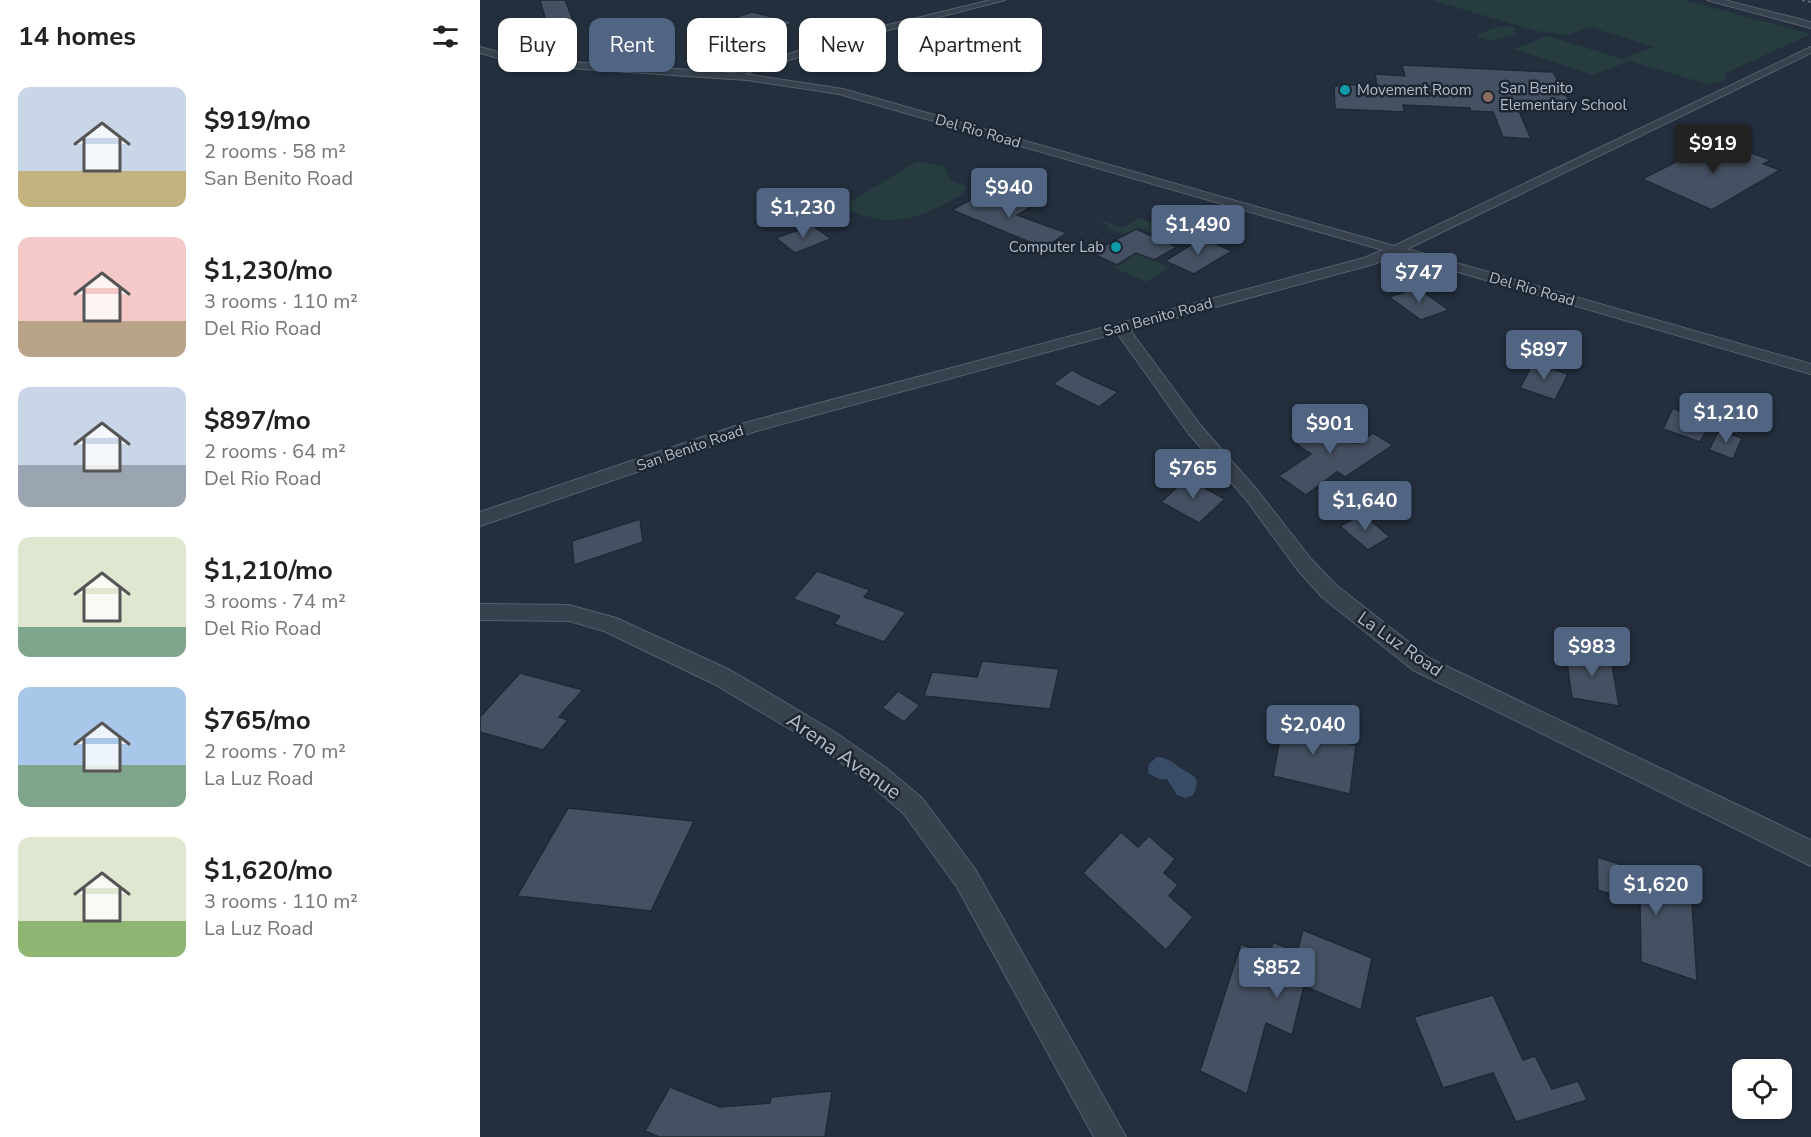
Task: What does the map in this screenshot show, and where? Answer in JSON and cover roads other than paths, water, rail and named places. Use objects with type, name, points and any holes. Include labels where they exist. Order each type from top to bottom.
[{"type":"street","points":[[728,76],[870,32],[1001,0]]},
{"type":"street","points":[[1712,0],[1811,25]]},
{"type":"street","name":"Del Rio Road","points":[[480,50],[524,62],[728,76],[840,91],[1811,369]]},
{"type":"street","name":"San Benito Road","points":[[480,519],[747,428],[1369,261],[1811,50]]},
{"type":"street","name":"La Luz Road","points":[[1120,327],[1195,430],[1251,494],[1304,564],[1329,591],[1421,664],[1811,853]]},
{"type":"street","name":"Arena Avenue","points":[[480,612],[569,613],[609,624],[722,677],[825,738],[878,775],[913,806],[966,878],[1111,1137]]},
{"type":"water","points":[[1157,757],[1169,760],[1196,779],[1193,795],[1185,798],[1177,795],[1167,779],[1159,779],[1148,773],[1149,764]]},
{"type":"railway","points":[[1802,0],[1811,2]]},
{"type":"place","name":"Movement Room","points":[[1345,90]]},
{"type":"place","name":"San Benito Elementary School","points":[[1488,97]]},
{"type":"place","name":"Computer Lab","points":[[1116,247]]}]
